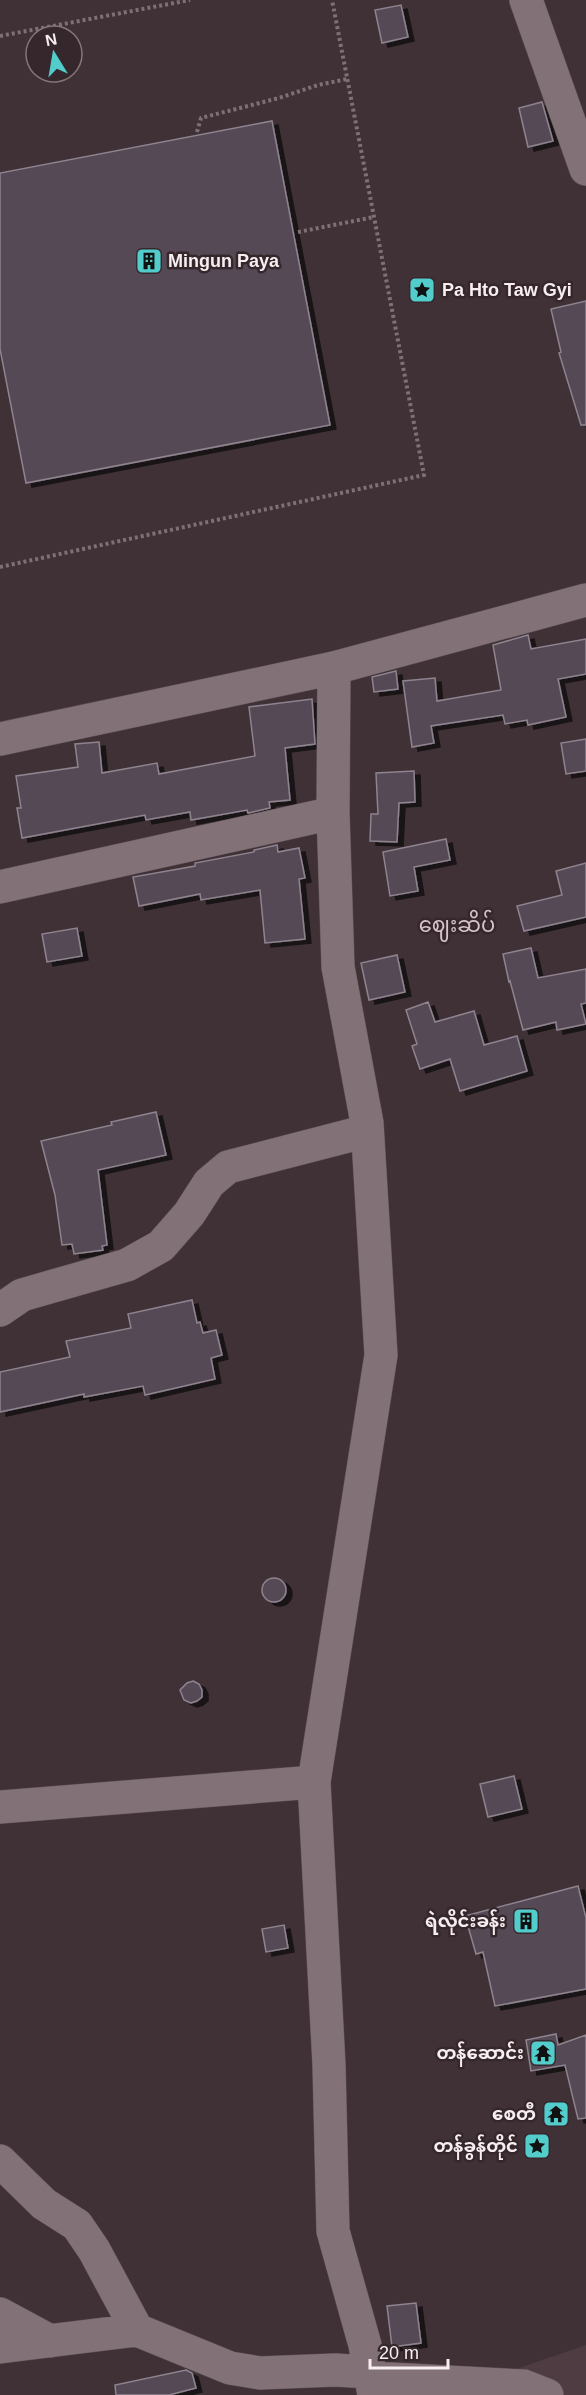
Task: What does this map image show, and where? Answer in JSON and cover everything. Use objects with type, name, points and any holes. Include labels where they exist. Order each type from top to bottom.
[{"type":"street","points":[[526,0],[586,169]]},
{"type":"street","points":[[0,739],[334,668],[586,600]]},
{"type":"street","points":[[334,668],[333,813],[338,967],[367,1131],[381,1355],[314,1782],[329,2066],[333,2231],[365,2345],[371,2382]]},
{"type":"street","points":[[0,887],[333,813]]},
{"type":"street","points":[[0,1310],[22,1295],[127,1265],[161,1246],[189,1214],[209,1183],[228,1167],[367,1131]]},
{"type":"street","points":[[0,1807],[314,1782]]},
{"type":"street","points":[[0,2161],[44,2204],[77,2225],[94,2250],[137,2330]]},
{"type":"street","points":[[0,2314],[50,2341]]},
{"type":"street","points":[[0,2347],[137,2330],[230,2368],[260,2373],[335,2370],[371,2382],[524,2386],[547,2395]]},
{"type":"path","points":[[0,36],[190,0]]},
{"type":"path","points":[[0,567],[424,475],[332,0]]},
{"type":"path","points":[[197,132],[201,118],[347,79]]},
{"type":"path","points":[[298,232],[374,217]]},
{"type":"shaded area","points":[[586,2345],[586,2395],[514,2395],[504,2373]]},
{"type":"building","points":[[401,5],[408,37],[382,43],[375,10]]},
{"type":"building","points":[[542,102],[553,141],[528,147],[519,108]]},
{"type":"building","name":"Mingun Paya","points":[[272,121],[330,425],[26,483],[0,349],[0,173]]},
{"type":"building","points":[[586,301],[586,425],[581,425],[559,353],[561,352],[551,309]]},
{"type":"building","points":[[528,635],[531,649],[586,639],[586,674],[558,679],[566,717],[528,725],[527,720],[505,724],[503,715],[431,726],[434,743],[412,747],[403,681],[435,678],[437,701],[501,690],[493,645]]},
{"type":"building","points":[[396,671],[398,689],[374,692],[372,677]]},
{"type":"building","points":[[312,699],[315,744],[285,748],[290,800],[269,802],[270,808],[248,813],[247,810],[191,820],[190,812],[146,820],[145,815],[22,838],[17,808],[21,808],[16,776],[78,767],[75,744],[99,742],[102,773],[157,763],[159,774],[255,756],[249,707]]},
{"type":"building","points":[[586,739],[586,771],[566,774],[561,743]]},
{"type":"building","points":[[414,771],[415,802],[399,803],[397,842],[370,841],[371,814],[378,814],[376,773]]},
{"type":"building","points":[[446,839],[450,860],[414,867],[418,891],[390,896],[383,852]]},
{"type":"building","points":[[277,845],[278,852],[299,848],[305,878],[299,879],[305,939],[265,943],[260,890],[201,900],[200,894],[139,906],[133,877],[195,866],[195,863],[254,852],[254,850]]},
{"type":"building","points":[[586,863],[586,917],[524,931],[517,906],[562,895],[556,871]]},
{"type":"building","points":[[77,928],[82,956],[47,962],[42,934]]},
{"type":"building","points":[[531,948],[538,978],[586,969],[586,1003],[581,1004],[586,1024],[557,1030],[556,1022],[523,1030],[503,954]]},
{"type":"building","points":[[397,955],[405,992],[369,1000],[361,963]]},
{"type":"building","points":[[428,1002],[435,1022],[474,1011],[484,1045],[517,1036],[527,1071],[460,1091],[450,1059],[420,1069],[412,1046],[417,1044],[406,1010]]},
{"type":"building","points":[[156,1112],[166,1155],[98,1170],[107,1245],[102,1246],[103,1250],[74,1254],[72,1244],[62,1245],[55,1195],[41,1141],[112,1125],[111,1122]]},
{"type":"building","points":[[192,1300],[197,1323],[200,1322],[203,1333],[216,1330],[222,1355],[211,1358],[215,1379],[145,1395],[143,1386],[84,1397],[84,1394],[0,1412],[0,1372],[70,1357],[66,1341],[131,1328],[128,1314]]},
{"type":"building","points":[[269,1578],[279,1578],[286,1585],[286,1595],[279,1602],[269,1602],[262,1595],[262,1585]]},
{"type":"building","points":[[193,1681],[199,1684],[202,1697],[191,1703],[184,1700],[180,1690]]},
{"type":"building","points":[[514,1776],[522,1809],[488,1817],[480,1784]]},
{"type":"building","points":[[578,1886],[586,1918],[586,1989],[495,2006],[483,1952],[476,1954],[465,1916]]},
{"type":"building","points":[[284,1925],[288,1948],[266,1952],[262,1929]]},
{"type":"building","points":[[556,2034],[558,2045],[586,2035],[586,2118],[578,2119],[565,2065],[531,2071],[526,2040]]},
{"type":"building","points":[[416,2303],[421,2343],[392,2347],[387,2306]]},
{"type":"building","points":[[186,2370],[192,2373],[196,2388],[169,2395],[116,2395],[115,2385]]},
{"type":"place","name":"Mingun Paya","points":[[149,261]]},
{"type":"place","name":"Pa Hto Taw Gyi","points":[[422,290]]},
{"type":"place","name":"ရဲလိုင်းခန်း","points":[[526,1921]]},
{"type":"place","name":"တန်ဆောင်း","points":[[543,2053]]},
{"type":"place","name":"စေတီ","points":[[556,2114]]},
{"type":"place","name":"တန်ခွန်တိုင်","points":[[537,2146]]},
{"type":"district","name":"ဈေးဆိပ်","points":[[457,924]]}]
